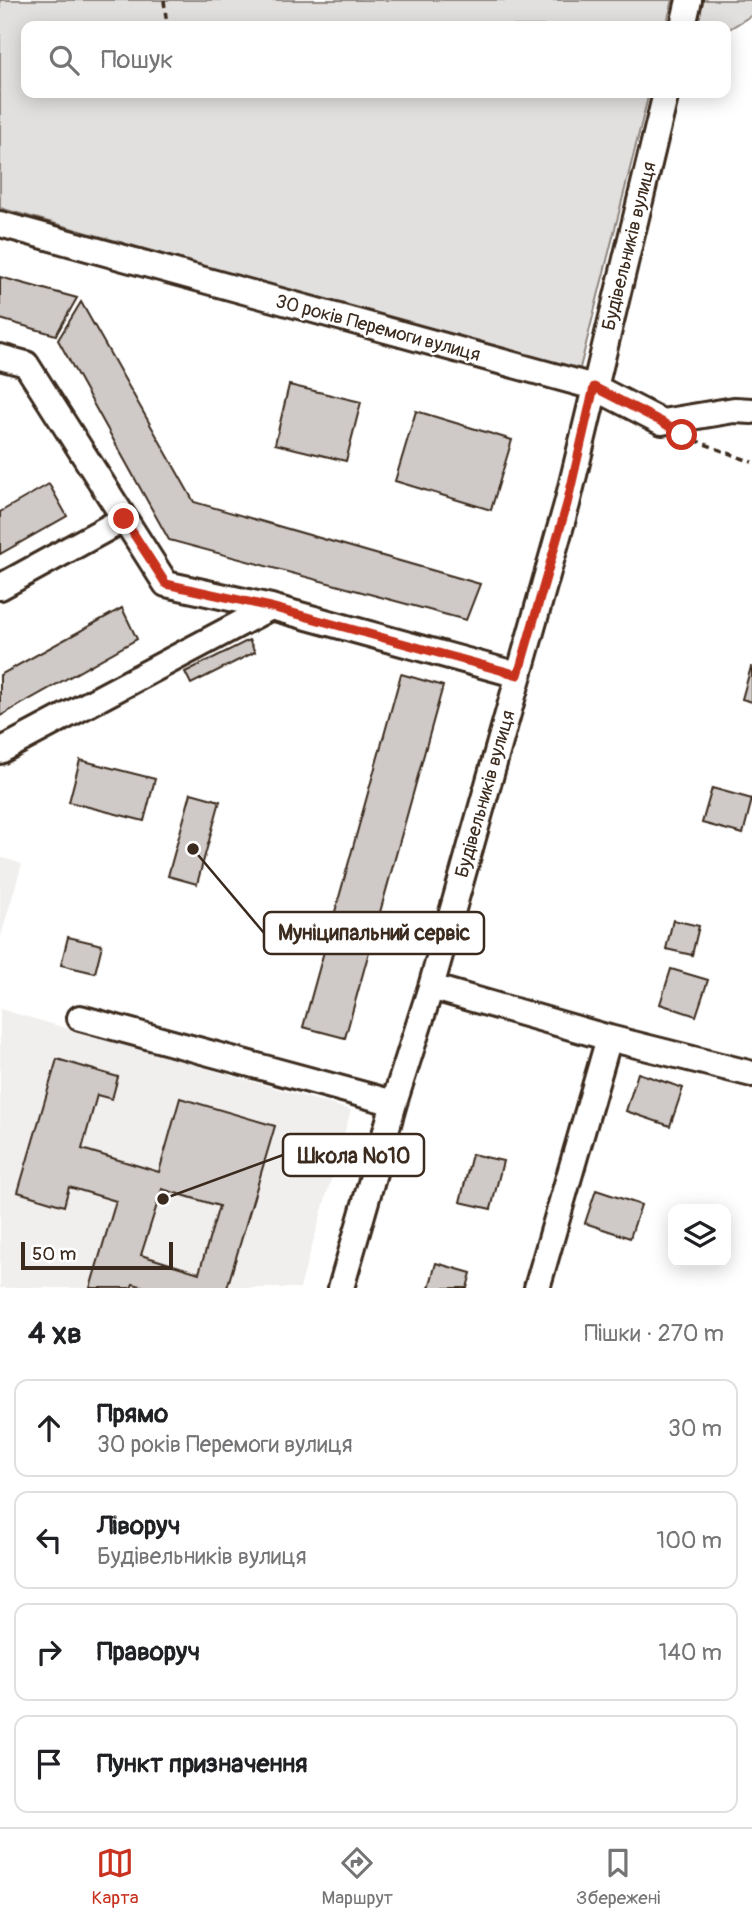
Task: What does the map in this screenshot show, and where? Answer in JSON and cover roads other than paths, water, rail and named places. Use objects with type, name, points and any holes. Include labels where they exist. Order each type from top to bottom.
[{"type":"street","points":[[684,21],[689,0]]},
{"type":"street","name":"Будівельників вулиця","points":[[341,1288],[394,1103],[431,987],[567,504],[665,98]]},
{"type":"street","name":"30 років Перемоги вулиця","points":[[0,224],[594,387],[662,422],[734,411],[752,411]]},
{"type":"street","points":[[0,357],[26,364],[166,584],[271,607],[518,675]]},
{"type":"street","points":[[0,587],[124,519]]},
{"type":"street","points":[[0,751],[271,607]]},
{"type":"street","points":[[431,987],[609,1038],[752,1074]]},
{"type":"street","points":[[80,1018],[394,1103]]},
{"type":"street","points":[[537,1288],[609,1038]]},
{"type":"place","name":"Муніципальний сервіс","points":[[193,849]]},
{"type":"place","name":"Школа №10","points":[[163,1199]]}]
